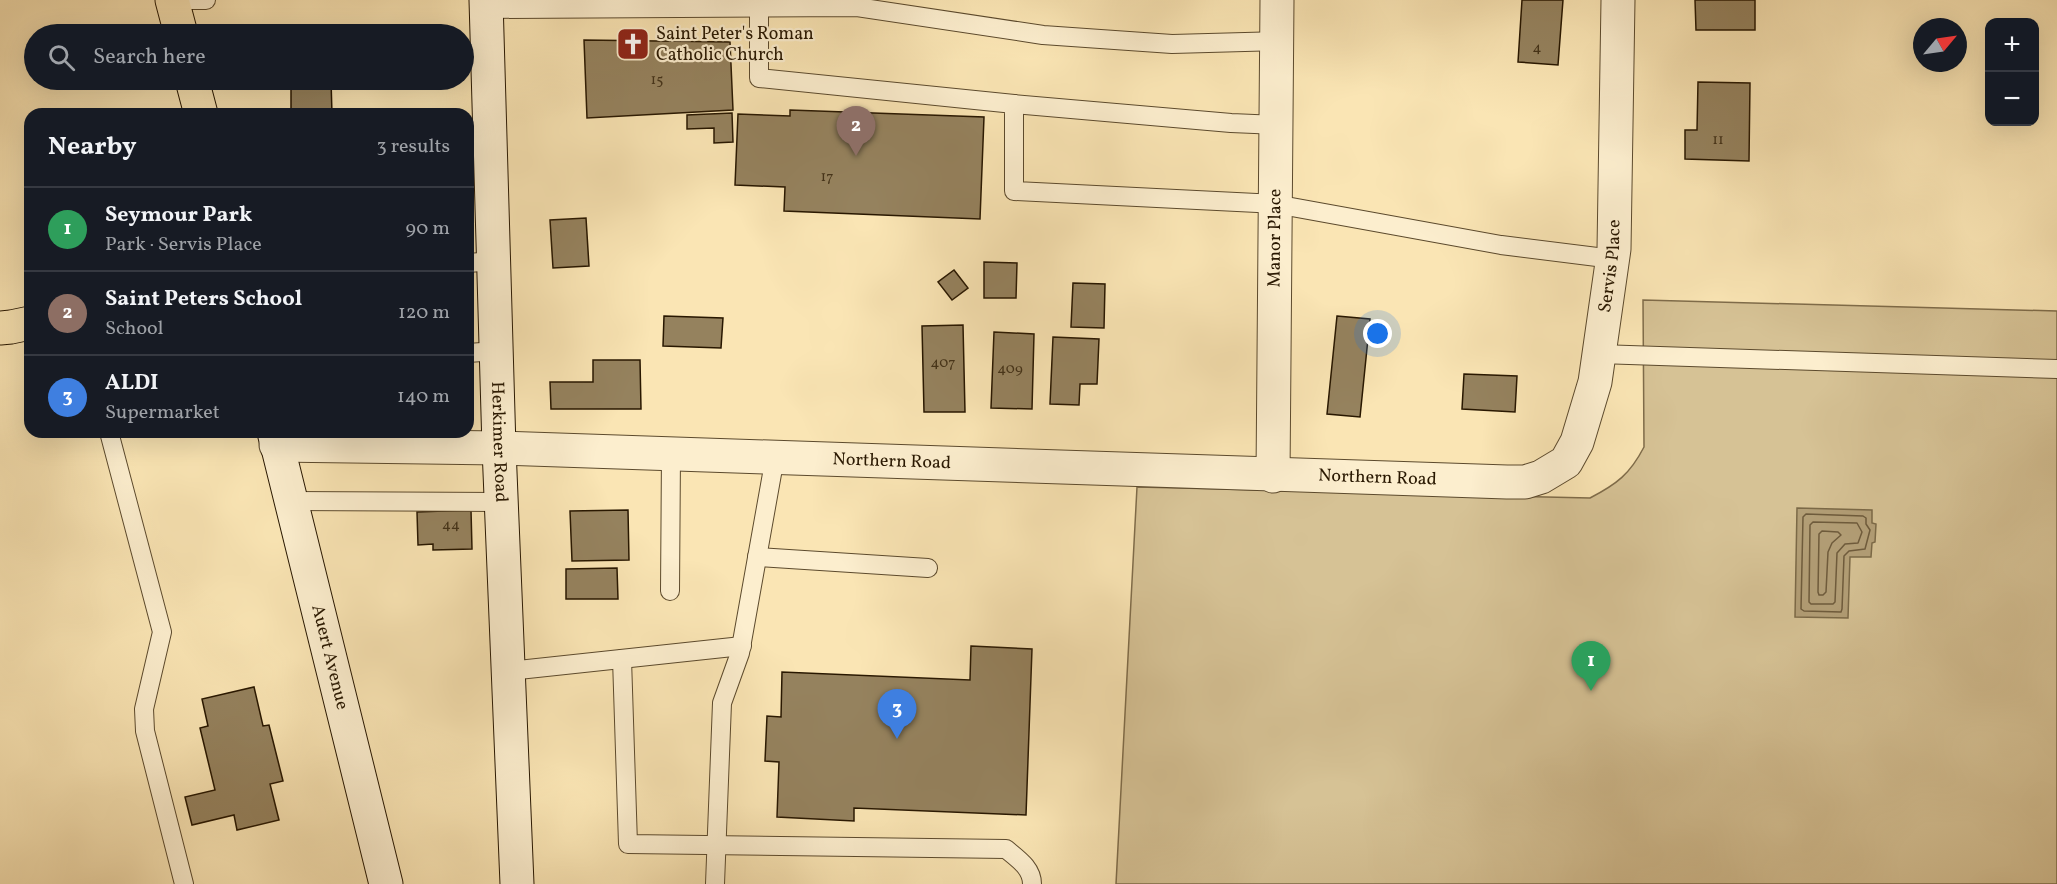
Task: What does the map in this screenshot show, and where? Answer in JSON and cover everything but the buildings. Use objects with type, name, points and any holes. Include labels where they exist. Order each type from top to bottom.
[{"type":"highway","points":[[172,0],[178,24]]},
{"type":"highway","points":[[195,90],[199,108]]},
{"type":"highway","points":[[0,328],[24,324]]},
{"type":"street","name":"Manor Place","points":[[1273,476],[1277,0]]},
{"type":"street","name":"Servis Place","points":[[1507,482],[1525,482],[1541,477],[1566,462],[1577,442],[1595,382],[1613,259],[1618,0]]},
{"type":"street","name":"Herkimer Road","points":[[486,5],[481,262],[482,352],[499,448],[517,884]]},
{"type":"street","name":"Northern Road","points":[[275,439],[1273,476],[1507,482]]},
{"type":"street","name":"Auert Avenue","points":[[275,439],[386,884]]},
{"type":"lane","points":[[172,0],[206,0]]},
{"type":"lane","points":[[486,5],[857,7],[1043,35],[1172,44],[1277,41]]},
{"type":"lane","points":[[759,8],[759,78],[1014,104],[1220,122],[1276,124]]},
{"type":"lane","points":[[1014,104],[1014,190],[1275,204],[1501,245],[1613,259]]},
{"type":"lane","points":[[1599,354],[2057,369]]},
{"type":"lane","points":[[111,438],[162,632],[144,710],[146,731],[184,884]]},
{"type":"lane","points":[[670,591],[671,454]]},
{"type":"lane","points":[[715,884],[722,703],[742,646],[775,458]]},
{"type":"lane","points":[[290,501],[501,502]]},
{"type":"lane","points":[[758,557],[928,568]]},
{"type":"lane","points":[[508,671],[742,646]]},
{"type":"lane","points":[[622,658],[628,844],[1006,849],[1024,864],[1032,876],[1032,884]]},
{"type":"shaded area","points":[[1643,300],[2057,311],[2057,884],[1116,884],[1137,487],[1590,498],[1622,477],[1644,447]]},
{"type":"water","points":[[1797,508],[1872,510],[1872,523],[1876,524],[1871,557],[1850,557],[1848,618],[1795,617]]},
{"type":"place","name":"Saint Peter's Roman Catholic Church","points":[[633,44]]},
{"type":"place","name":"Saint Peters School","points":[[856,156]]},
{"type":"place","name":"Seymour Park","points":[[1591,691]]},
{"type":"place","name":"ALDI","points":[[897,739]]}]
